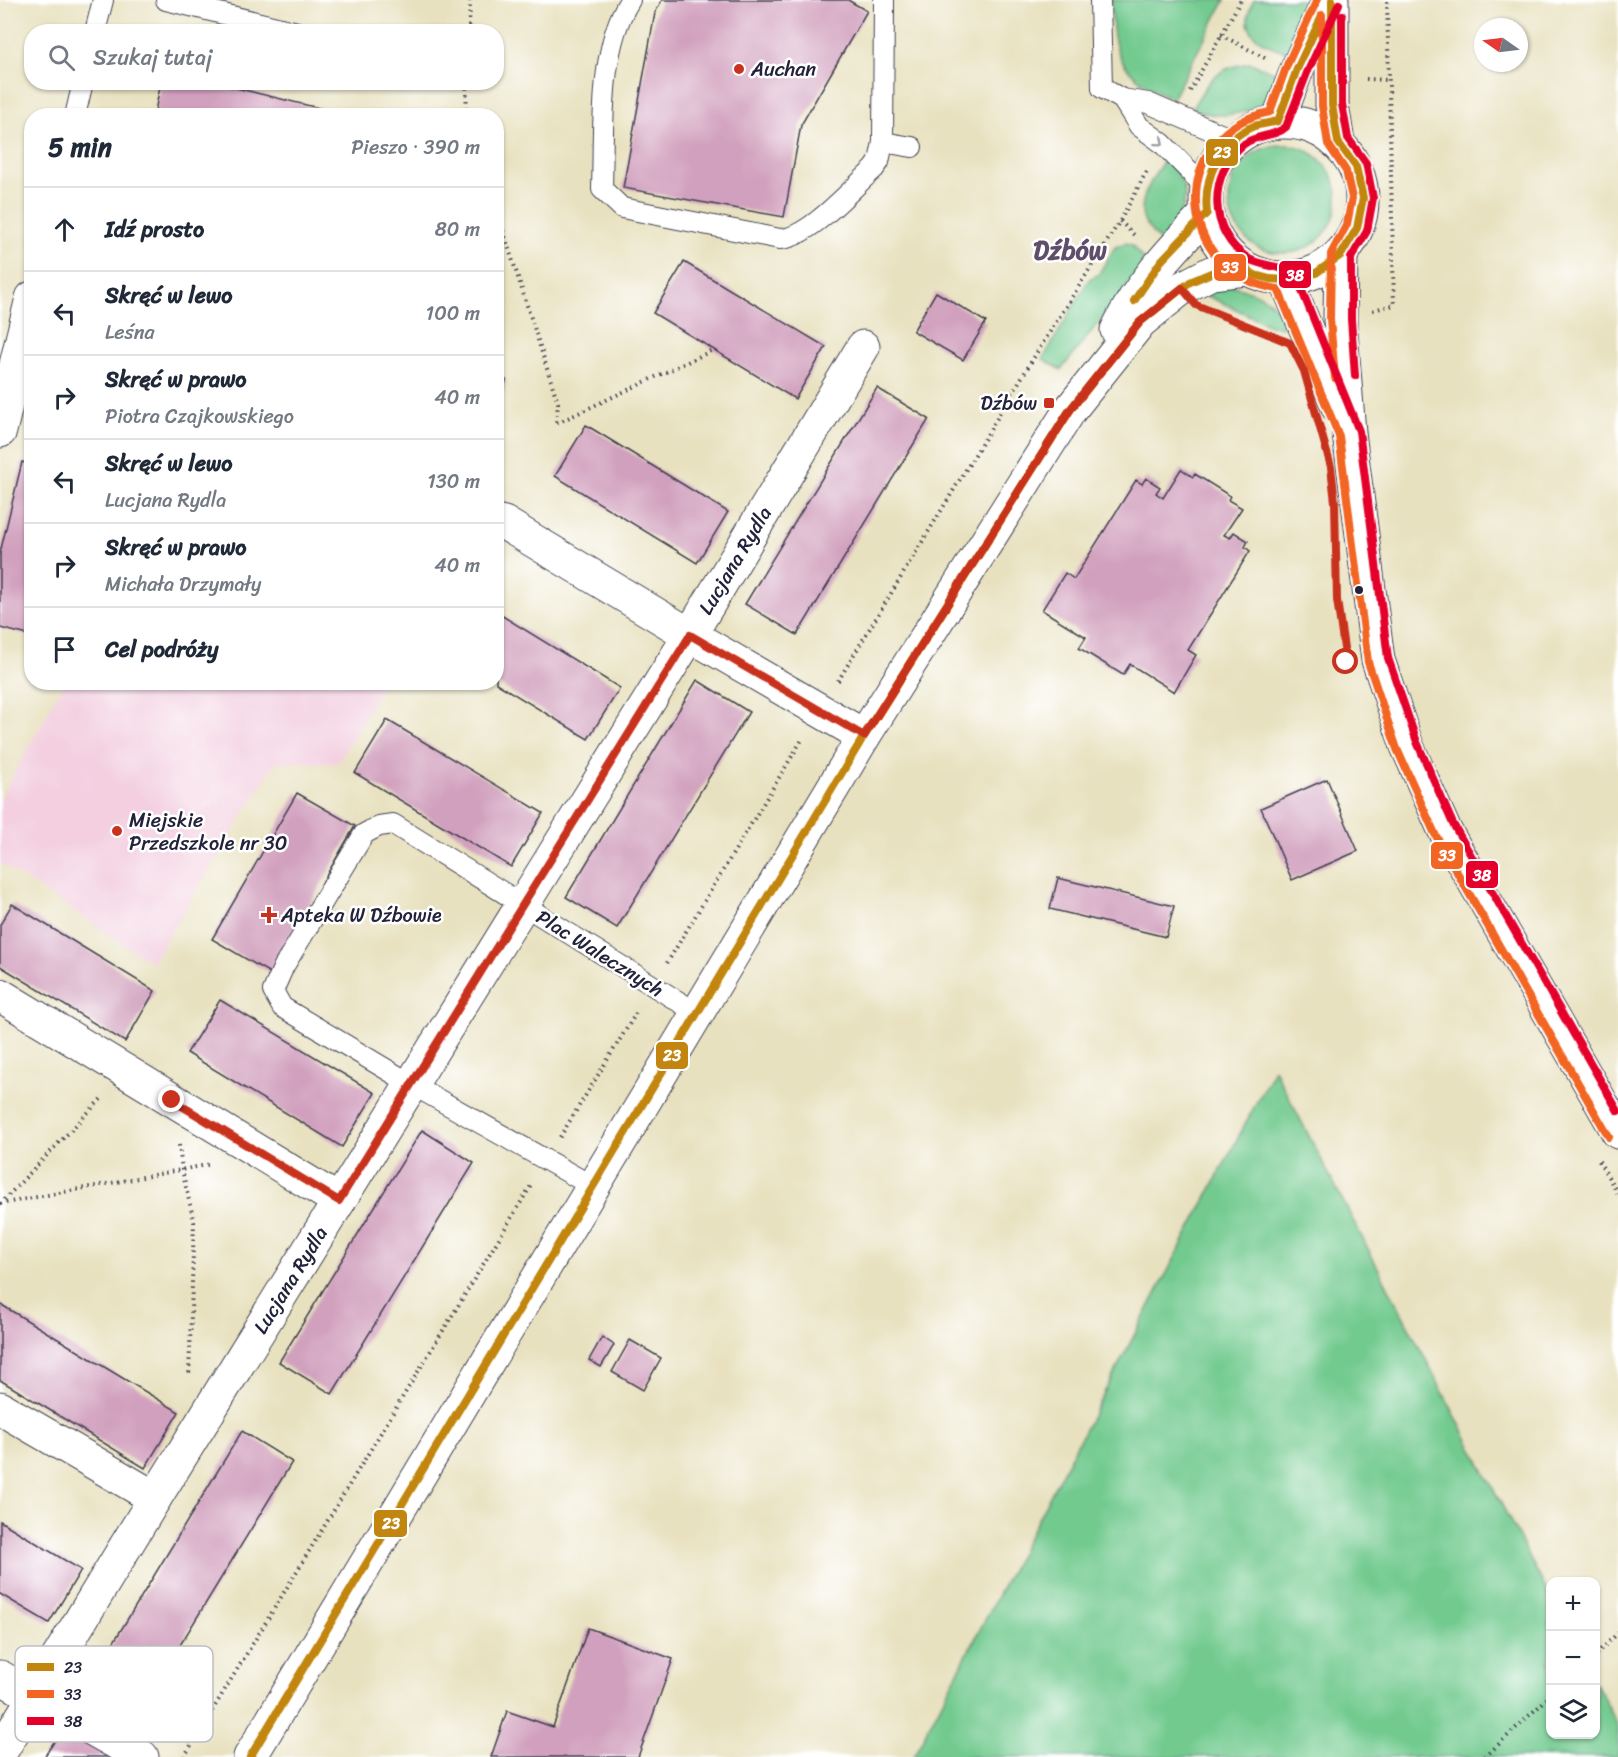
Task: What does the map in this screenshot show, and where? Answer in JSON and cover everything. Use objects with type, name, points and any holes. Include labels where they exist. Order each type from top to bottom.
[{"type":"street","points":[[1278,121],[1298,69],[1331,0]]},
{"type":"street","points":[[1331,0],[1332,105],[1338,142]]},
{"type":"street","points":[[1278,121],[1294,122],[1320,129],[1338,142],[1356,167],[1363,198],[1358,228],[1341,255],[1316,273],[1286,280],[1270,279],[1255,274],[1229,258],[1212,233],[1207,201],[1210,172],[1226,146],[1251,128],[1278,121]]},
{"type":"street","points":[[1098,373],[1124,316],[1161,261],[1207,201]]},
{"type":"street","points":[[1341,255],[1340,319],[1350,433],[1378,660],[1407,746],[1444,829],[1618,1132]]},
{"type":"street","points":[[250,1757],[864,736],[1070,410],[1140,322],[1182,288],[1211,273],[1246,269]]},
{"type":"street","points":[[1286,280],[1350,433]]},
{"type":"street","points":[[0,431],[24,326]]},
{"type":"street","name":"Lucjana Rydla","points":[[64,1646],[690,635],[863,347]]},
{"type":"street","points":[[504,524],[864,736]]},
{"type":"street","points":[[0,995],[339,1201]]},
{"type":"street","points":[[0,1407],[155,1498]]},
{"type":"street","points":[[0,1677],[15,1686]]},
{"type":"street","name":"Lucjana Rydla","points":[[0,1752],[15,1727]]},
{"type":"street","points":[[115,1742],[142,1757]]},
{"type":"lane","points":[[97,24],[103,0]]},
{"type":"lane","points":[[166,0],[264,24]]},
{"type":"lane","points":[[630,0],[622,12],[607,65],[602,189],[622,208],[780,239],[789,239],[807,230],[879,162],[883,142],[884,0]]},
{"type":"lane","points":[[1100,0],[1102,88],[1122,99],[1148,103],[1234,140]]},
{"type":"lane","points":[[77,108],[81,90]]},
{"type":"lane","points":[[1122,99],[1139,126],[1162,143],[1207,201]]},
{"type":"lane","points":[[883,142],[912,147]]},
{"type":"lane","name":"Plac Walecznych","points":[[592,1186],[411,1084],[282,1006],[273,991],[284,966],[364,834],[379,826],[393,824],[697,1013]]},
{"type":"path","points":[[468,24],[470,0]]},
{"type":"path","points":[[1177,115],[1241,0]]},
{"type":"path","points":[[1340,319],[1394,305],[1387,0]]},
{"type":"path","points":[[466,90],[467,108]]},
{"type":"path","points":[[213,1709],[1036,354],[1120,221],[1162,143]]},
{"type":"path","points":[[1120,221],[1161,261]]},
{"type":"path","points":[[504,233],[558,404],[556,424],[713,350]]},
{"type":"path","points":[[1182,288],[1196,305],[1290,343],[1306,331]]},
{"type":"path","points":[[0,1204],[127,1072]]},
{"type":"path","points":[[172,1100],[182,1170],[194,1222],[188,1411],[204,1420]]},
{"type":"path","points":[[0,1204],[263,1155]]},
{"type":"path","points":[[1600,1650],[1618,1633]]},
{"type":"path","points":[[1485,1757],[1546,1701]]},
{"type":"path","points":[[184,1757],[193,1742]]},
{"type":"shaded area","name":"Miejskie Przedszkole nr 30","points":[[60,690],[380,690],[338,763],[276,762],[152,963],[0,863],[0,800]]},
{"type":"green space","points":[[1111,0],[1225,0],[1172,99],[1140,80],[1122,61],[1114,36]]},
{"type":"green space","points":[[1254,0],[1305,0],[1290,53],[1262,42],[1250,30],[1249,12]]},
{"type":"green space","points":[[1250,63],[1282,75],[1268,99],[1251,109],[1231,114],[1211,114],[1192,108],[1214,77],[1228,68]]},
{"type":"green space","points":[[1283,145],[1304,149],[1321,161],[1333,178],[1337,199],[1333,220],[1321,237],[1304,249],[1283,253],[1262,249],[1245,237],[1233,220],[1229,199],[1233,178],[1245,161],[1262,149]]},
{"type":"green space","points":[[1164,160],[1182,180],[1185,191],[1182,212],[1162,244],[1144,221],[1142,205],[1147,189]]},
{"type":"green space","points":[[1126,243],[1132,245],[1146,262],[1061,370],[1043,359],[1089,279],[1098,275],[1115,247]]},
{"type":"green space","points":[[1223,284],[1261,296],[1276,307],[1289,324],[1280,327],[1270,325],[1201,293]]},
{"type":"green space","points":[[1274,1069],[1546,1589],[1546,1739],[1600,1739],[1600,1691],[1618,1726],[1618,1757],[913,1757]]},
{"type":"building","name":"Auchan","points":[[662,0],[848,0],[867,11],[801,125],[784,217],[623,188],[655,13]]},
{"type":"building","points":[[159,90],[244,90],[319,108],[156,108]]},
{"type":"building","points":[[684,262],[826,347],[795,399],[653,313]]},
{"type":"building","points":[[936,292],[986,322],[963,360],[913,331]]},
{"type":"building","points":[[877,388],[929,419],[797,635],[745,604]]},
{"type":"building","points":[[586,425],[728,512],[697,563],[555,476]]},
{"type":"building","points":[[22,462],[24,463],[24,634],[0,628],[0,553]]},
{"type":"building","points":[[1181,469],[1193,477],[1195,474],[1230,496],[1228,500],[1242,508],[1224,535],[1230,538],[1234,532],[1248,541],[1245,547],[1250,551],[1188,650],[1196,655],[1174,692],[1130,664],[1123,675],[1079,648],[1086,637],[1042,610],[1065,573],[1074,579],[1136,480],[1142,484],[1146,478],[1160,487],[1156,493],[1163,498]]},
{"type":"building","points":[[504,617],[620,688],[588,739],[504,688]]},
{"type":"building","points":[[697,680],[749,712],[617,928],[566,897]]},
{"type":"building","points":[[387,720],[543,813],[511,867],[355,773]]},
{"type":"building","points":[[1327,779],[1358,851],[1292,880],[1261,808]]},
{"type":"building","points":[[297,793],[355,826],[270,973],[212,939]]},
{"type":"building","points":[[1058,878],[1174,906],[1166,937],[1050,909]]},
{"type":"building","points":[[12,904],[155,991],[125,1042],[0,966],[0,925]]},
{"type":"building","points":[[220,1000],[375,1093],[342,1147],[187,1053]]},
{"type":"building","points":[[422,1130],[474,1163],[332,1394],[279,1362]]},
{"type":"building","points":[[0,1304],[179,1412],[145,1468],[0,1380]]},
{"type":"building","points":[[602,1337],[614,1345],[601,1367],[589,1360]]},
{"type":"building","points":[[630,1340],[661,1358],[643,1390],[612,1372]]},
{"type":"building","points":[[242,1431],[292,1462],[180,1646],[111,1646]]},
{"type":"building","points":[[0,1521],[81,1570],[49,1623],[0,1594]]},
{"type":"building","points":[[588,1628],[673,1659],[638,1757],[491,1757],[507,1711],[553,1727]]},
{"type":"building","points":[[54,1742],[87,1742],[110,1757],[44,1757]]},
{"type":"transit line","name":"33","points":[[1317,0],[1287,65],[1270,112],[1237,124],[1213,146],[1200,172],[1196,202],[1202,231],[1218,258],[1243,278],[1278,289],[1339,436],[1368,662],[1397,749],[1435,834],[1609,1137]]},
{"type":"transit line","name":"23","points":[[250,1757],[864,736],[1070,410],[1140,322],[1190,282],[1211,273],[1246,269],[1255,275],[1286,280],[1316,273],[1341,255],[1357,228],[1363,198],[1356,167],[1338,142],[1332,105],[1332,0]]},
{"type":"transit line","name":"38","points":[[1339,4],[1307,73],[1286,127],[1244,144],[1232,156],[1223,171],[1217,203],[1220,219],[1235,248],[1249,259],[1288,270],[1296,276],[1359,431],[1388,658],[1417,742],[1453,824],[1618,1111]]},
{"type":"transit line","name":"33","points":[[1322,15],[1322,106],[1328,144],[1346,171],[1352,198],[1347,224],[1331,254],[1330,319],[1335,378]]},
{"type":"transit line","name":"38","points":[[1342,15],[1342,104],[1348,138],[1366,163],[1373,198],[1367,231],[1351,258],[1351,319],[1355,376]]},
{"type":"transit line","name":"23","points":[[1134,301],[1161,261],[1207,213],[1206,200],[1211,174],[1223,150],[1242,132],[1254,126],[1278,121],[1297,69],[1321,18]]},
{"type":"place","name":"Auchan","points":[[739,69]]},
{"type":"place","name":"Dźbów","points":[[1049,403]]},
{"type":"place","name":"Miejskie Przedszkole nr 30","points":[[117,831]]},
{"type":"place","name":"Apteka W Dźbowie","points":[[269,915]]},
{"type":"district","name":"Dźbów","points":[[1070,250]]},
{"type":"route","points":[[172,1100],[339,1201],[690,635],[864,736],[1070,410],[1140,322],[1182,288],[1196,305],[1290,343],[1304,371],[1331,467],[1335,502],[1337,600],[1346,662]]}]
